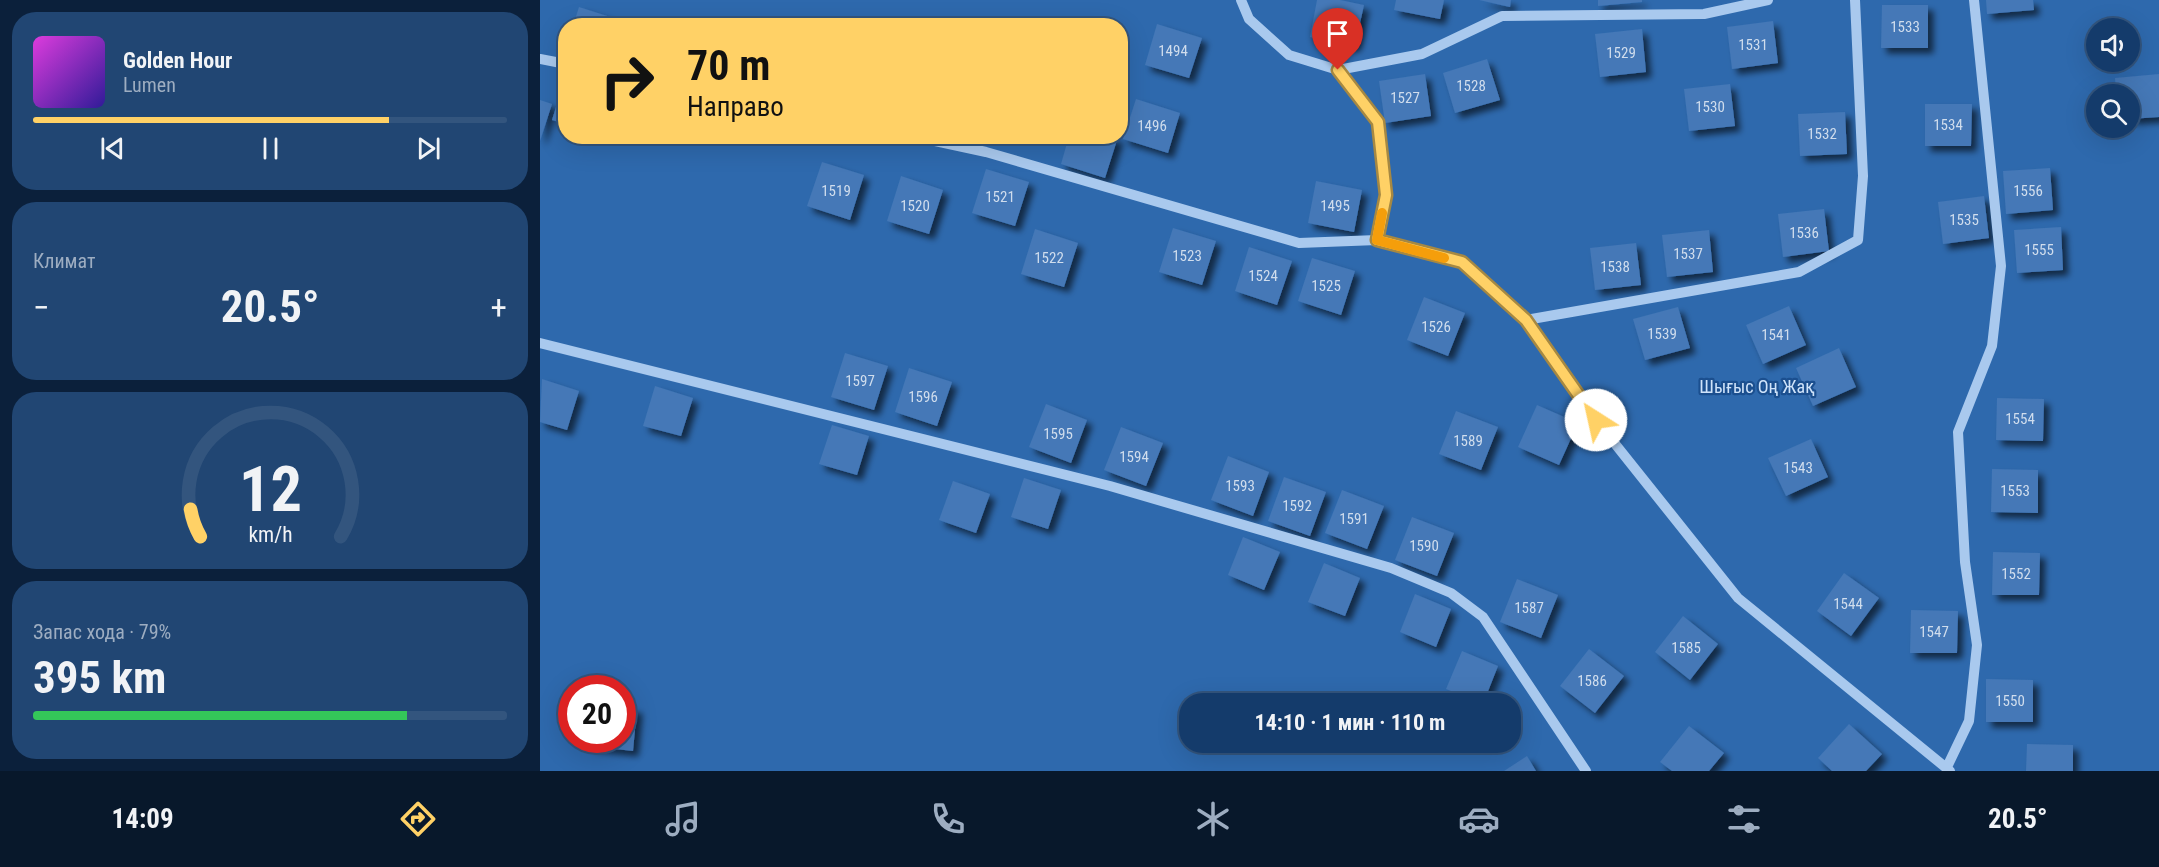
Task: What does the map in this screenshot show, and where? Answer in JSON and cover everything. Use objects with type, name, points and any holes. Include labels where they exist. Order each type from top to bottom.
[{"type":"lane","points":[[1241,0],[1249,20],[1289,55],[1338,70],[1422,54],[1502,16],[1704,14],[1768,0]]},
{"type":"lane","points":[[1526,320],[1799,272],[1858,240],[1863,176],[1855,0]]},
{"type":"lane","points":[[949,144],[986,152],[1299,243],[1377,240],[1462,262],[1526,320],[1596,420],[1738,598],[1948,769],[1969,721],[1977,645],[1965,562],[1958,432],[1992,346],[2001,266],[1974,0]]},
{"type":"lane","points":[[540,59],[558,62]]},
{"type":"lane","points":[[1338,70],[1378,122],[1386,195],[1377,240]]},
{"type":"lane","points":[[540,343],[1110,486],[1391,568],[1451,593],[1483,617],[1586,771]]},
{"type":"green space","name":"Шығыс Оң Жақ","points":[[540,0],[2159,0],[2159,771],[540,771]]},
{"type":"building","points":[[1317,0],[1340,0],[1364,5],[1355,46],[1310,37]]},
{"type":"building","points":[[1396,0],[1444,0],[1440,19],[1394,10]]},
{"type":"building","points":[[1479,0],[1511,0],[1510,7]]},
{"type":"building","points":[[1598,0],[1642,0],[1642,2],[1598,6]]},
{"type":"building","points":[[1986,0],[2033,0],[2034,10],[1987,14]]},
{"type":"building","points":[[1882,5],[1928,5],[1928,48],[1881,48]]},
{"type":"building","points":[[579,7],[614,18],[576,18]]},
{"type":"building","points":[[1773,21],[1778,63],[1732,69],[1727,27]]},
{"type":"building","points":[[1157,24],[1202,38],[1189,78],[1145,65]]},
{"type":"building","points":[[1642,29],[1646,72],[1600,77],[1595,34]]},
{"type":"building","points":[[1487,59],[1500,100],[1455,113],[1443,73]]},
{"type":"building","points":[[1425,74],[1431,116],[1385,123],[1379,81]]},
{"type":"building","points":[[2159,74],[2159,117],[2140,118],[2140,84],[2115,84],[2115,78]]},
{"type":"building","points":[[1730,84],[1735,126],[1689,131],[1684,89]]},
{"type":"building","points":[[1136,99],[1180,113],[1168,153],[1128,141],[1128,124]]},
{"type":"building","points":[[540,100],[552,104],[540,141]]},
{"type":"building","points":[[558,101],[558,122],[552,120]]},
{"type":"building","points":[[1925,104],[1972,104],[1971,146],[1925,146]]},
{"type":"building","points":[[1845,112],[1847,154],[1800,156],[1798,114]]},
{"type":"building","points":[[1067,144],[1116,144],[1105,178],[1061,164]]},
{"type":"building","points":[[822,162],[864,175],[850,220],[807,206]]},
{"type":"building","points":[[2050,168],[2053,210],[2006,214],[2003,171]]},
{"type":"building","points":[[986,169],[1029,182],[1015,226],[972,213]]},
{"type":"building","points":[[901,176],[943,190],[929,234],[887,221]]},
{"type":"building","points":[[1316,181],[1362,190],[1354,232],[1308,223]]},
{"type":"building","points":[[1984,196],[1989,238],[1943,244],[1938,202]]},
{"type":"building","points":[[1824,209],[1829,251],[1783,257],[1778,214]]},
{"type":"building","points":[[2061,227],[2063,270],[2017,273],[2014,230]]},
{"type":"building","points":[[1173,228],[1216,241],[1202,285],[1159,272]]},
{"type":"building","points":[[1035,229],[1078,243],[1064,287],[1021,274]]},
{"type":"building","points":[[1709,230],[1713,272],[1667,277],[1662,235]]},
{"type":"building","points":[[1636,243],[1641,285],[1595,290],[1590,248]]},
{"type":"building","points":[[1249,247],[1292,261],[1277,305],[1235,291]]},
{"type":"building","points":[[1312,258],[1355,271],[1341,315],[1298,301]]},
{"type":"building","points":[[1424,297],[1465,313],[1448,356],[1407,340]]},
{"type":"building","points":[[1789,306],[1806,345],[1763,364],[1746,325]]},
{"type":"building","points":[[1678,307],[1690,348],[1645,360],[1633,319]]},
{"type":"building","points":[[1839,348],[1856,387],[1813,406],[1796,368]]},
{"type":"building","points":[[845,353],[888,366],[874,410],[831,397]]},
{"type":"building","points":[[909,368],[952,382],[937,426],[895,412]]},
{"type":"building","points":[[542,379],[579,391],[567,430],[540,422]]},
{"type":"building","points":[[655,386],[693,398],[681,436],[643,426]]},
{"type":"building","points":[[1997,398],[2044,399],[2043,441],[1996,440]]},
{"type":"building","points":[[1046,404],[1087,420],[1071,463],[1029,447]]},
{"type":"building","points":[[1537,405],[1578,423],[1559,465],[1518,447]]},
{"type":"building","points":[[1456,411],[1498,427],[1481,470],[1439,454]]},
{"type":"building","points":[[832,425],[869,436],[857,475],[819,464]]},
{"type":"building","points":[[1121,427],[1163,443],[1146,486],[1104,470]]},
{"type":"building","points":[[1811,439],[1828,477],[1786,496],[1768,458]]},
{"type":"building","points":[[1228,456],[1269,472],[1253,516],[1211,500]]},
{"type":"building","points":[[1992,469],[2038,470],[2038,513],[1991,512]]},
{"type":"building","points":[[1284,477],[1326,492],[1310,536],[1268,521]]},
{"type":"building","points":[[1024,478],[1061,490],[1048,529],[1011,517]]},
{"type":"building","points":[[953,481],[990,494],[976,533],[939,520]]},
{"type":"building","points":[[1342,490],[1384,506],[1367,549],[1325,533]]},
{"type":"building","points":[[1412,517],[1454,533],[1437,576],[1395,560]]},
{"type":"building","points":[[1243,537],[1280,552],[1264,590],[1228,575]]},
{"type":"building","points":[[1993,552],[2040,553],[2039,595],[1992,595]]},
{"type":"building","points":[[1324,563],[1360,578],[1345,616],[1308,602]]},
{"type":"building","points":[[1844,573],[1879,598],[1851,636],[1817,611]]},
{"type":"building","points":[[1517,579],[1558,595],[1541,638],[1500,622]]},
{"type":"building","points":[[1415,594],[1451,609],[1436,647],[1400,632]]},
{"type":"building","points":[[1911,610],[1958,611],[1957,653],[1910,653]]},
{"type":"building","points":[[1683,616],[1718,644],[1690,680],[1655,652]]},
{"type":"building","points":[[1589,649],[1624,676],[1595,713],[1560,686]]},
{"type":"building","points":[[1462,651],[1498,666],[1487,693],[1456,693],[1446,689]]},
{"type":"building","points":[[1986,679],[2033,680],[2033,722],[1986,722]]},
{"type":"building","points":[[1849,724],[1882,754],[1866,771],[1832,771],[1818,758]]},
{"type":"building","points":[[1689,726],[1724,753],[1709,771],[1672,771],[1660,762]]},
{"type":"building","points":[[2027,744],[2073,745],[2073,771],[2026,771]]},
{"type":"building","points":[[1527,756],[1536,771],[1504,771]]},
{"type":"slow traffic","points":[[1382,213],[1377,240],[1444,258]]},
{"type":"route","points":[[1338,70],[1378,122],[1386,195],[1377,240],[1462,262],[1526,320],[1596,420]]}]
